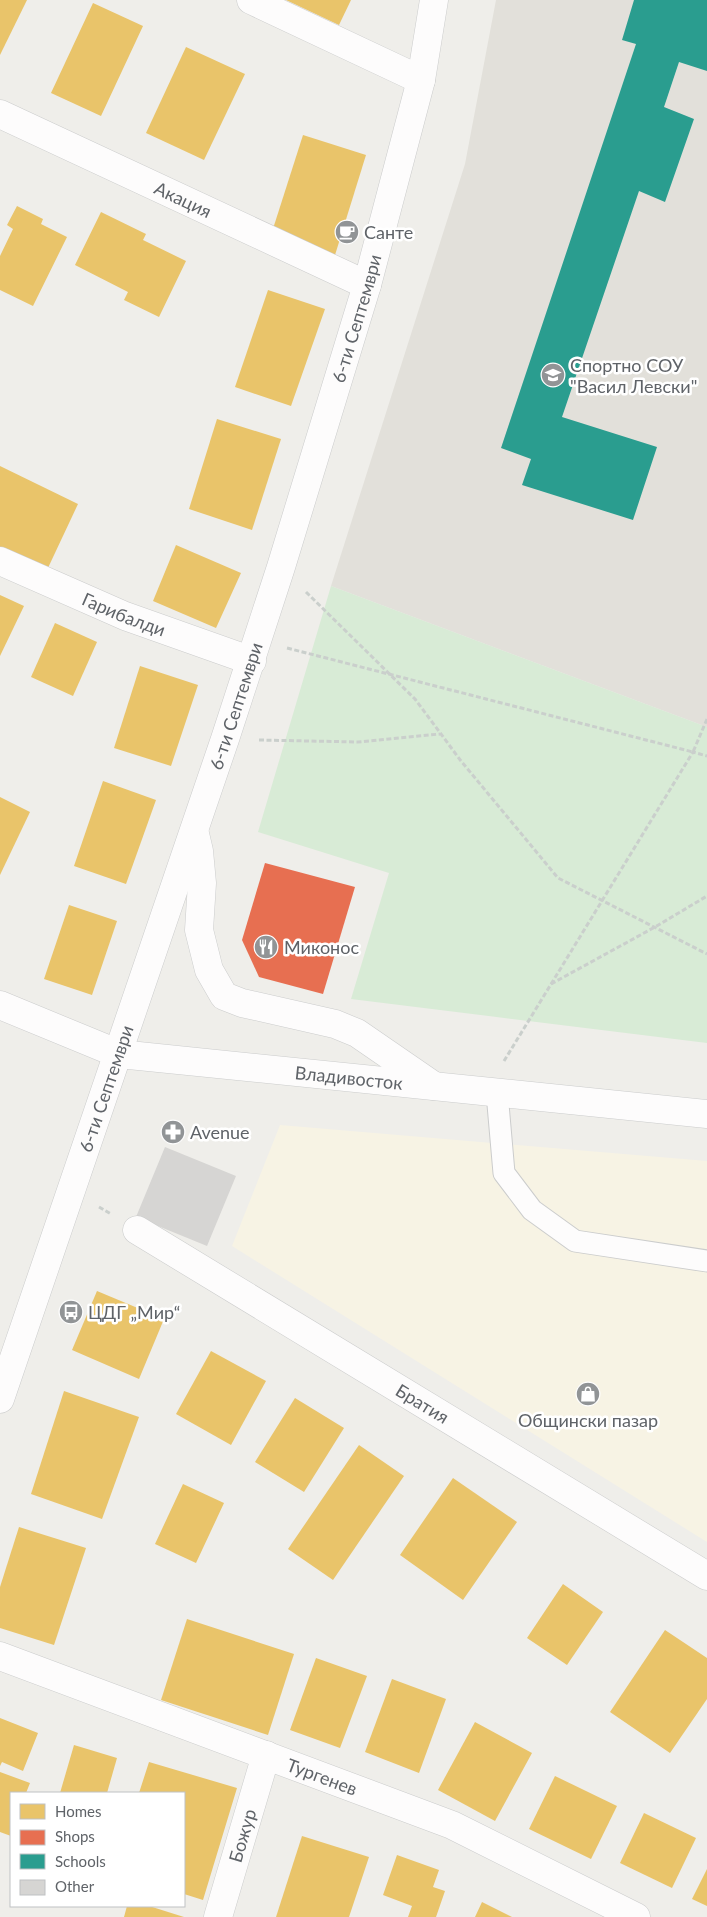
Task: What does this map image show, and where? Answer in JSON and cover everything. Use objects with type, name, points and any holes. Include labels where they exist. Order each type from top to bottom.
[{"type":"street","points":[[251,0],[421,80]]},
{"type":"street","name":"6-ти Септември","points":[[0,1399],[255,650],[368,285],[421,80],[434,0]]},
{"type":"street","name":"Акация","points":[[0,114],[368,285]]},
{"type":"street","name":"Гарибалди","points":[[0,561],[125,616],[255,650]]},
{"type":"street","points":[[194,830],[199,851],[202,884],[199,930],[209,970],[224,996],[242,1003],[335,1024],[357,1033],[434,1086]]},
{"type":"street","name":"Владивосток","points":[[0,1005],[118,1054],[707,1114]]},
{"type":"street","name":"Братия","points":[[137,1230],[707,1576]]},
{"type":"street","name":"Тургенев","points":[[0,1656],[452,1825],[636,1917]]},
{"type":"street","name":"Божур","points":[[218,1917],[266,1755]]},
{"type":"lane","points":[[491,1092],[504,1173],[532,1210],[575,1241],[707,1261]]},
{"type":"path","points":[[281,566],[415,699],[467,769],[558,878],[707,954]]},
{"type":"path","points":[[255,650],[390,674],[707,756]]},
{"type":"path","points":[[491,1092],[550,985],[692,752],[707,719]]},
{"type":"path","points":[[226,739],[358,742],[441,734]]},
{"type":"path","points":[[550,985],[707,896]]},
{"type":"path","points":[[71,1190],[137,1230]]},
{"type":"shaded area","name":"Спортно СОУ \"Васил Левски\"","points":[[496,0],[707,0],[707,727],[331,586],[465,164]]},
{"type":"shaded area","name":"Общински пазар","points":[[280,1125],[707,1161],[707,1542],[232,1246]]},
{"type":"green space","points":[[331,586],[707,727],[707,1043],[351,999],[389,873],[258,832]]},
{"type":"building: Homes","points":[[0,0],[27,0],[0,55]]},
{"type":"building: Homes","points":[[286,0],[351,0],[339,25]]},
{"type":"building: Homes","points":[[93,3],[143,26],[101,116],[51,93]]},
{"type":"building: Homes","points":[[186,47],[245,74],[204,160],[146,133]]},
{"type":"building: Homes","points":[[303,135],[366,155],[335,255],[271,235]]},
{"type":"building: Homes","points":[[17,206],[43,219],[41,224],[67,237],[33,306],[0,290],[0,256],[13,229],[7,225]]},
{"type":"building: Homes","points":[[101,212],[146,234],[143,240],[186,261],[159,317],[124,300],[128,292],[75,265]]},
{"type":"building: Homes","points":[[268,290],[325,309],[291,406],[235,387]]},
{"type":"building: Homes","points":[[217,419],[281,439],[252,530],[189,509]]},
{"type":"building: Homes","points":[[0,466],[78,504],[47,570],[0,547]]},
{"type":"building: Homes","points":[[176,545],[241,573],[216,628],[153,601]]},
{"type":"building: Homes","points":[[0,595],[24,606],[0,656]]},
{"type":"building: Homes","points":[[55,623],[97,642],[73,696],[31,677]]},
{"type":"building: Homes","points":[[140,666],[198,685],[171,766],[114,748]]},
{"type":"building: Homes","points":[[103,781],[156,800],[126,884],[74,866]]},
{"type":"building: Homes","points":[[0,797],[30,812],[0,875]]},
{"type":"building: Homes","points":[[69,905],[117,921],[92,995],[44,979]]},
{"type":"building: Homes","points":[[97,1291],[164,1319],[139,1379],[72,1350]]},
{"type":"building: Homes","points":[[211,1351],[266,1381],[231,1445],[176,1414]]},
{"type":"building: Homes","points":[[64,1391],[139,1417],[102,1519],[31,1494]]},
{"type":"building: Homes","points":[[295,1398],[344,1428],[304,1492],[255,1462]]},
{"type":"building: Homes","points":[[359,1445],[404,1476],[333,1580],[288,1549]]},
{"type":"building: Homes","points":[[453,1478],[517,1522],[463,1600],[400,1555]]},
{"type":"building: Homes","points":[[183,1484],[224,1503],[196,1563],[155,1544]]},
{"type":"building: Homes","points":[[19,1527],[86,1548],[54,1645],[0,1628],[0,1587]]},
{"type":"building: Homes","points":[[563,1584],[603,1612],[567,1665],[527,1638]]},
{"type":"building: Homes","points":[[187,1619],[294,1654],[268,1735],[161,1700]]},
{"type":"building: Homes","points":[[665,1630],[707,1658],[707,1699],[670,1753],[610,1712]]},
{"type":"building: Homes","points":[[316,1658],[367,1676],[340,1748],[290,1730]]},
{"type":"building: Homes","points":[[392,1679],[446,1699],[419,1773],[365,1752]]},
{"type":"building: Homes","points":[[0,1718],[38,1733],[23,1771],[2,1762],[0,1766]]},
{"type":"building: Homes","points":[[475,1722],[532,1753],[495,1821],[438,1790]]},
{"type":"building: Homes","points":[[74,1745],[117,1758],[107,1792],[60,1792]]},
{"type":"building: Homes","points":[[149,1762],[237,1788],[203,1900],[185,1894],[185,1792],[139,1792]]},
{"type":"building: Homes","points":[[0,1772],[30,1783],[26,1792],[10,1792],[10,1836],[0,1832]]},
{"type":"building: Homes","points":[[555,1776],[617,1806],[591,1859],[529,1829]]},
{"type":"building: Homes","points":[[644,1813],[696,1838],[672,1888],[620,1863]]},
{"type":"building: Homes","points":[[302,1836],[369,1857],[349,1917],[276,1917]]},
{"type":"building: Homes","points":[[397,1855],[439,1870],[433,1887],[445,1891],[436,1917],[408,1917],[412,1906],[383,1895]]},
{"type":"building: Homes","points":[[707,1869],[707,1906],[692,1899]]},
{"type":"building: Homes","points":[[482,1902],[512,1917],[475,1917]]},
{"type":"building: Homes","points":[[127,1907],[152,1907],[184,1917],[124,1917]]},
{"type":"building: Shops","points":[[265,863],[355,887],[323,994],[259,977],[242,940]]},
{"type":"building: Schools","points":[[634,0],[707,0],[707,71],[679,62],[664,107],[694,119],[665,202],[639,191],[562,417],[657,447],[633,520],[522,485],[531,459],[501,448],[636,44],[622,40]]},
{"type":"building: Other","points":[[165,1147],[236,1176],[207,1246],[136,1217]]},
{"type":"place","name":"Санте","points":[[347,232]]},
{"type":"place","name":"Спортно СОУ \"Васил Левски\"","points":[[553,375]]},
{"type":"place","name":"Миконос","points":[[266,947]]},
{"type":"place","name":"Avenue","points":[[173,1132]]},
{"type":"place","name":"ЦДГ „Мир“","points":[[71,1312]]},
{"type":"place","name":"Общински пазар","points":[[588,1394]]}]
